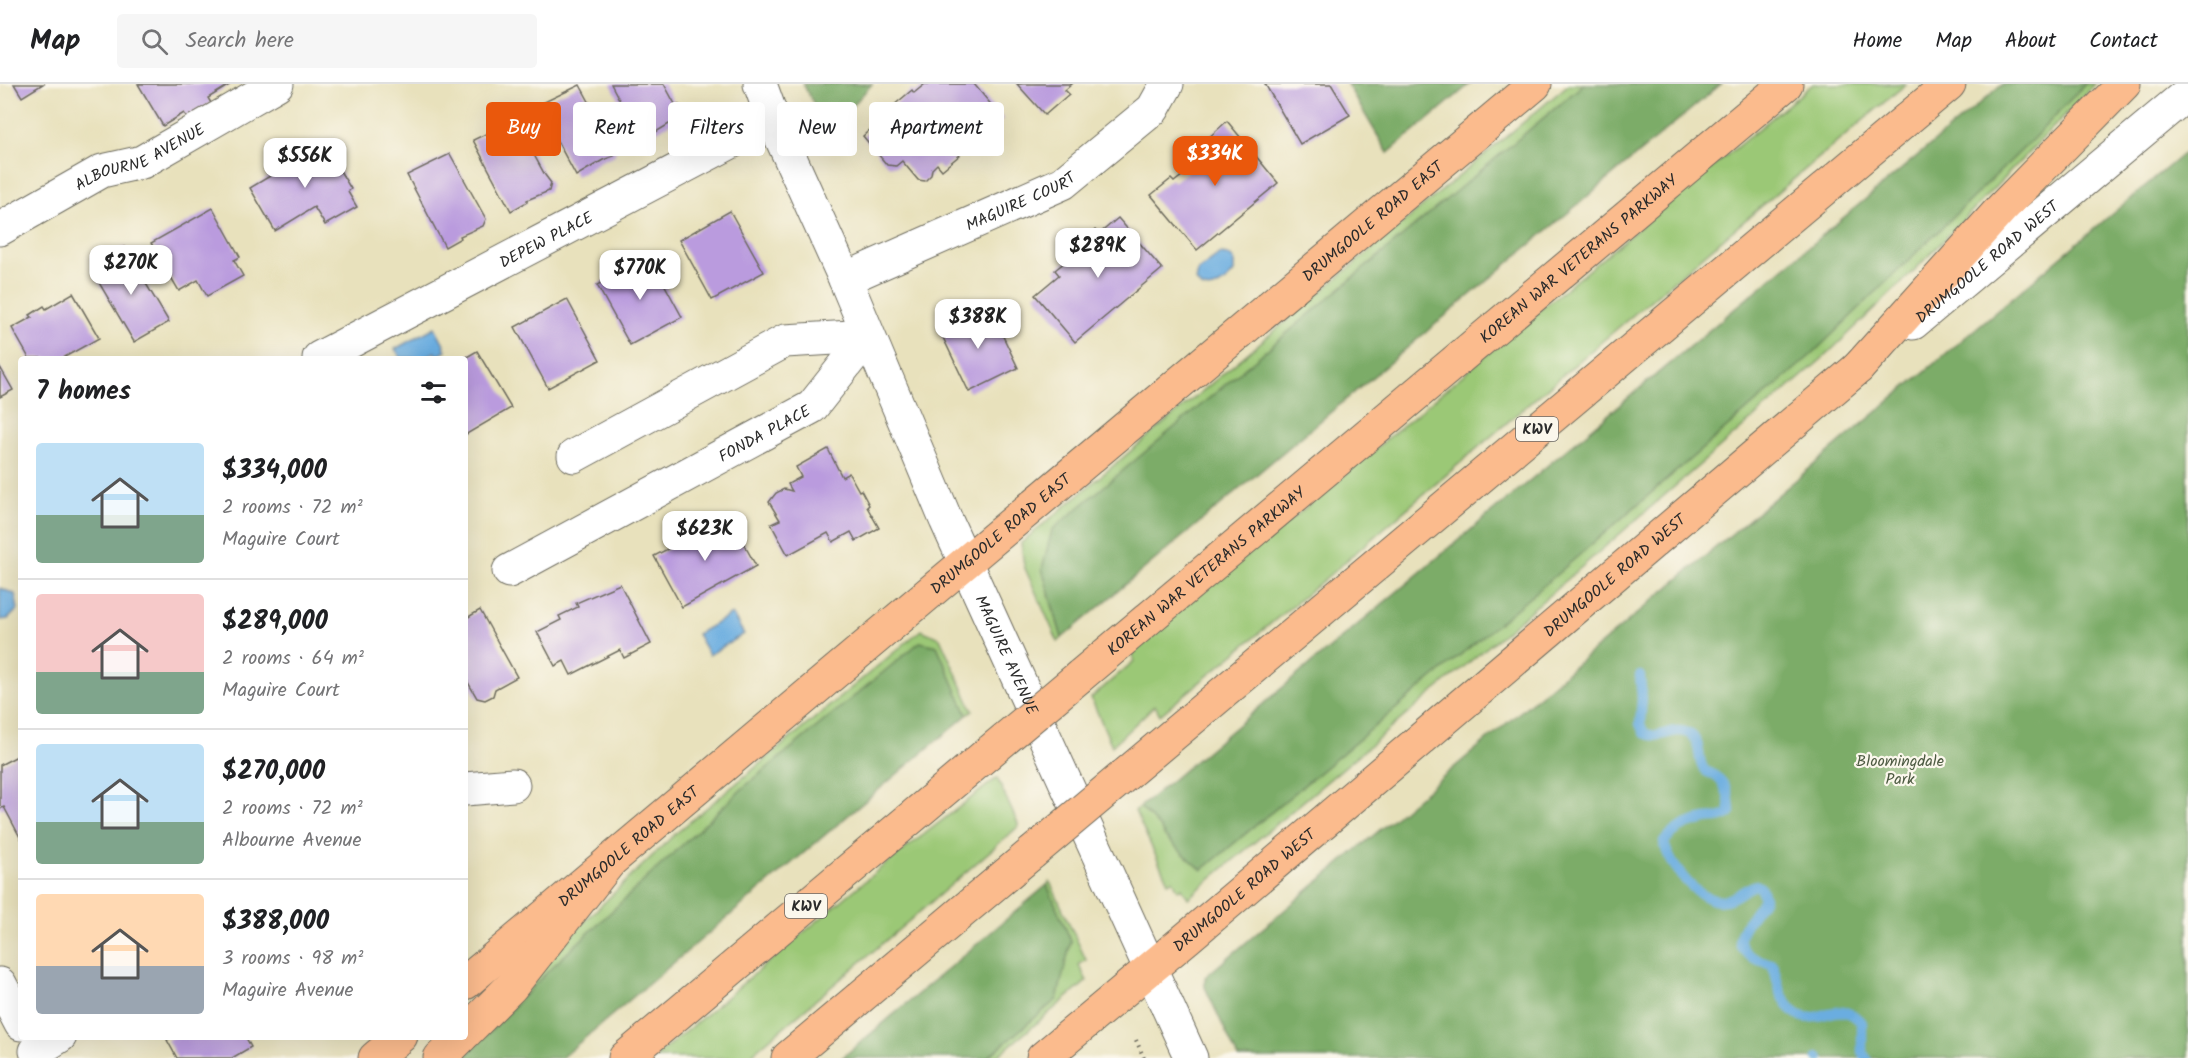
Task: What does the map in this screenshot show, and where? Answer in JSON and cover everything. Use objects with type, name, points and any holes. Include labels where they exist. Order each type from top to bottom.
[{"type":"main road","name":"DRUMGOOLE ROAD EAST","points":[[468,980],[1534,84]]},
{"type":"main road","name":"KOREAN WAR VETERANS PARKWAY","points":[[625,1058],[1786,84]]},
{"type":"main road","name":"KWV","points":[[788,1058],[1949,84]]},
{"type":"main road","points":[[1858,368],[2002,208],[2124,84]]},
{"type":"main road","name":"DRUMGOOLE ROAD WEST","points":[[1043,1058],[1858,368]]},
{"type":"main road","points":[[468,1030],[511,987],[611,860]]},
{"type":"main road","points":[[375,1058],[396,1040]]},
{"type":"main road","points":[[440,1058],[458,1040]]},
{"type":"street","name":"ALBOURNE AVENUE","points":[[0,230],[102,171],[142,162],[276,84]]},
{"type":"street","name":"MAGUIRE AVENUE","points":[[760,84],[773,120],[845,279],[966,562],[1191,1058]]},
{"type":"street","name":"MAGUIRE COURT","points":[[845,279],[1063,183],[1153,109],[1167,84]]},
{"type":"street","name":"DRUMGOOLE ROAD WEST","points":[[1858,368],[2188,93]]},
{"type":"street","name":"DEPEW PLACE","points":[[323,356],[773,120]]},
{"type":"street","points":[[574,456],[785,341],[868,336]]},
{"type":"street","name":"FONDA PLACE","points":[[509,571],[812,407],[868,336]]},
{"type":"street","points":[[468,789],[513,785]]},
{"type":"street","points":[[0,984],[18,1012]]},
{"type":"path","points":[[1136,1040],[1144,1058]]},
{"type":"green space","points":[[803,84],[872,84],[856,102],[813,102]]},
{"type":"green space","points":[[1347,84],[1470,84],[1388,153]]},
{"type":"green space","points":[[1569,84],[1584,84],[1143,454],[1049,595],[1062,638],[1058,642],[1024,566],[1021,543]]},
{"type":"green space","points":[[1584,84],[1721,84],[1062,638],[1042,569],[1052,530]]},
{"type":"green space","points":[[1813,84],[1906,84],[1332,573],[1160,715],[1155,705],[1112,746],[1091,698],[1134,661],[1130,650],[1285,525]]},
{"type":"green space","points":[[2003,84],[2085,84],[2033,139],[1811,355],[1542,587],[1202,870],[1165,837],[1160,828],[1140,807]]},
{"type":"green space","points":[[2085,84],[2095,84],[1911,274],[1823,358],[1547,597],[1188,898],[1182,888],[1178,890],[1173,880],[1168,882],[1135,811],[1140,807],[1160,828],[1165,837],[1202,870],[1542,587],[1811,355],[2033,139]]},
{"type":"green space","name":"Bloomingdale Park","points":[[2188,150],[2188,1058],[1238,1058],[1205,987],[1205,977]]},
{"type":"green space","points":[[921,630],[940,638],[973,711],[967,715],[937,646],[920,642],[743,788],[548,971],[464,1058],[451,1058],[586,920],[674,835]]},
{"type":"green space","points":[[920,642],[937,646],[967,715],[561,1058],[464,1058],[548,971],[743,788]]},
{"type":"green space","points":[[997,778],[1019,826],[747,1058],[654,1058],[878,870]]},
{"type":"green space","points":[[1050,882],[1086,960],[1079,965],[1087,981],[995,1058],[987,1058],[1057,999],[1071,941],[1047,885]]},
{"type":"green space","points":[[1047,885],[1071,941],[1057,999],[987,1058],[842,1058]]},
{"type":"water","points":[[1220,254],[1228,255],[1234,260],[1234,272],[1216,287],[1210,289],[1200,286],[1196,281],[1198,271]]},
{"type":"water","points":[[435,327],[446,351],[437,356],[435,352],[427,356],[400,356],[395,349]]},
{"type":"water","points":[[0,588],[15,594],[18,609],[8,619],[0,620]]},
{"type":"water","points":[[732,614],[744,634],[709,655],[697,634]]},
{"type":"building","points":[[14,84],[43,84],[22,97]]},
{"type":"building","points":[[138,84],[231,84],[208,98],[211,103],[187,117],[184,113],[163,126]]},
{"type":"building","points":[[611,84],[664,84],[674,102],[668,102],[668,125],[656,132],[656,102],[620,102]]},
{"type":"building","points":[[925,84],[974,84],[989,102],[898,102],[912,90],[914,93]]},
{"type":"building","points":[[1017,84],[1072,84],[1065,90],[1069,94],[1045,115]]},
{"type":"building","points":[[1265,84],[1331,84],[1350,115],[1300,144]]},
{"type":"building","points":[[580,85],[589,102],[573,102],[573,156],[614,156],[576,176],[561,148],[561,102],[544,102]]},
{"type":"building","points":[[1227,121],[1278,183],[1197,250],[1151,195],[1171,179],[1174,182],[1192,168],[1185,159]]},
{"type":"building","points":[[869,130],[869,143],[863,136]]},
{"type":"building","points":[[486,134],[486,156],[535,156],[551,183],[549,191],[527,200],[511,211],[473,140]]},
{"type":"building","points":[[322,141],[351,189],[348,192],[357,207],[325,225],[314,207],[275,231],[250,188],[295,161],[293,158]]},
{"type":"building","points":[[450,154],[486,219],[483,226],[460,236],[461,238],[445,247],[407,175]]},
{"type":"building","points":[[880,156],[959,156],[942,170],[937,164],[925,181],[918,180],[902,161],[896,166],[887,165]]},
{"type":"building","points":[[213,208],[240,257],[234,260],[243,276],[207,296],[198,280],[179,291],[151,243]]},
{"type":"building","points":[[730,211],[764,272],[712,300],[679,240]]},
{"type":"building","points":[[1118,218],[1162,269],[1075,342],[1035,295],[1059,275],[1055,270],[1075,254],[1072,250],[1095,230],[1099,234]]},
{"type":"building","points":[[124,247],[169,322],[134,342],[95,276],[99,270],[114,264],[109,256]]},
{"type":"building","points":[[649,256],[682,317],[630,345],[597,285]]},
{"type":"building","points":[[73,293],[99,338],[67,356],[28,356],[12,328],[32,317],[30,315],[44,306],[46,309]]},
{"type":"building","points":[[567,299],[600,360],[548,388],[515,327]]},
{"type":"building","points":[[991,311],[1018,368],[969,392],[938,327],[965,315],[968,322]]},
{"type":"building","points":[[477,351],[511,408],[468,433],[468,356]]},
{"type":"building","points":[[0,367],[13,390],[0,397]]},
{"type":"building","points":[[828,449],[842,477],[849,473],[859,491],[861,490],[869,505],[867,507],[879,528],[856,541],[851,532],[833,542],[828,533],[788,555],[771,524],[780,520],[769,502],[776,493],[784,489],[792,491],[788,484],[801,477],[796,467]]},
{"type":"building","points":[[729,517],[756,566],[682,607],[654,556]]},
{"type":"building","points":[[620,584],[651,644],[624,658],[620,650],[571,675],[564,661],[555,666],[537,632],[561,620],[559,616],[578,607],[576,603]]},
{"type":"building","points":[[480,610],[517,677],[495,689],[493,696],[485,700],[477,698],[468,682],[468,617]]},
{"type":"building","points":[[18,756],[18,833],[4,807],[0,809],[0,765]]},
{"type":"building","points":[[167,1040],[247,1040],[251,1047],[232,1058],[177,1058]]},
{"type":"waterway","points":[[1640,676],[1642,698],[1640,724],[1644,733],[1656,736],[1680,731],[1691,734],[1697,742],[1703,768],[1722,782],[1729,803],[1730,813],[1727,815],[1688,824],[1677,829],[1668,837],[1664,842],[1672,861],[1687,882],[1706,897],[1726,900],[1756,885],[1761,888],[1764,898],[1743,928],[1740,944],[1756,959],[1772,964],[1782,995],[1799,1015],[1808,1018],[1842,1012],[1857,1018],[1862,1023],[1862,1052],[1866,1058]]}]
